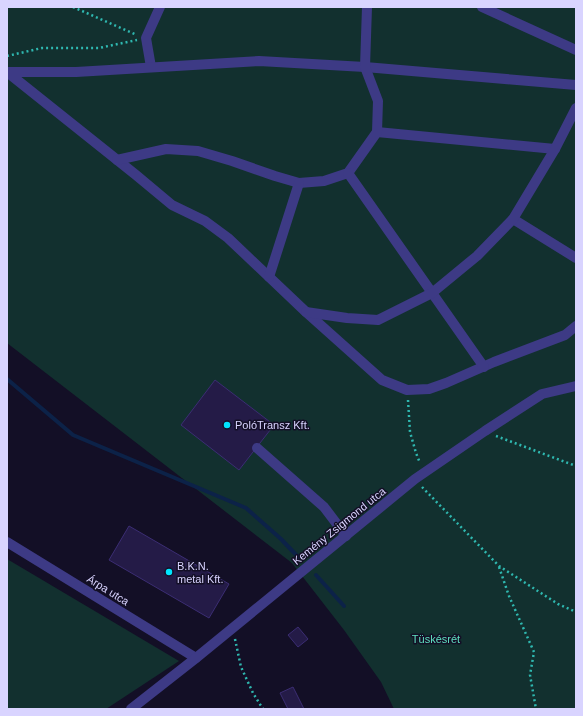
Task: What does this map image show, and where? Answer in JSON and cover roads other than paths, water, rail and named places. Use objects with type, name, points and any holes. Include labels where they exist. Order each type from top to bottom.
[{"type":"street","points":[[151,67],[146,38],[160,7]]},
{"type":"street","points":[[117,160],[166,149],[198,151],[299,183],[324,181],[348,173],[377,132],[378,101],[365,67],[367,7]]},
{"type":"street","points":[[482,7],[576,50]]},
{"type":"street","points":[[7,72],[76,72],[259,61],[365,67],[576,84]]},
{"type":"street","points":[[7,72],[172,205],[205,221],[228,238],[306,312],[382,380],[407,390],[429,389],[565,335],[576,326]]},
{"type":"street","points":[[306,312],[347,318],[378,320],[432,293],[477,256],[513,219],[555,149],[576,108]]},
{"type":"street","points":[[377,132],[555,149]]},
{"type":"street","points":[[348,173],[484,367]]},
{"type":"street","points":[[269,277],[299,183]]},
{"type":"street","points":[[513,219],[576,258]]},
{"type":"street","name":"Kemény Zsigmond utca","points":[[131,709],[425,472],[542,394],[576,386]]},
{"type":"street","points":[[257,448],[324,508],[346,536]]},
{"type":"street","name":"Árpa utca","points":[[7,542],[196,658]]},
{"type":"waterway","points":[[7,379],[73,435],[246,508],[281,539],[300,559]]},
{"type":"waterway","points":[[316,575],[344,606]]},
{"type":"place","name":"PolóTransz Kft.","points":[[227,425]]},
{"type":"place","name":"B.K.N. metal Kft.","points":[[169,572]]},
{"type":"park label","name":"Tüskésrét","points":[[436,639]]}]
